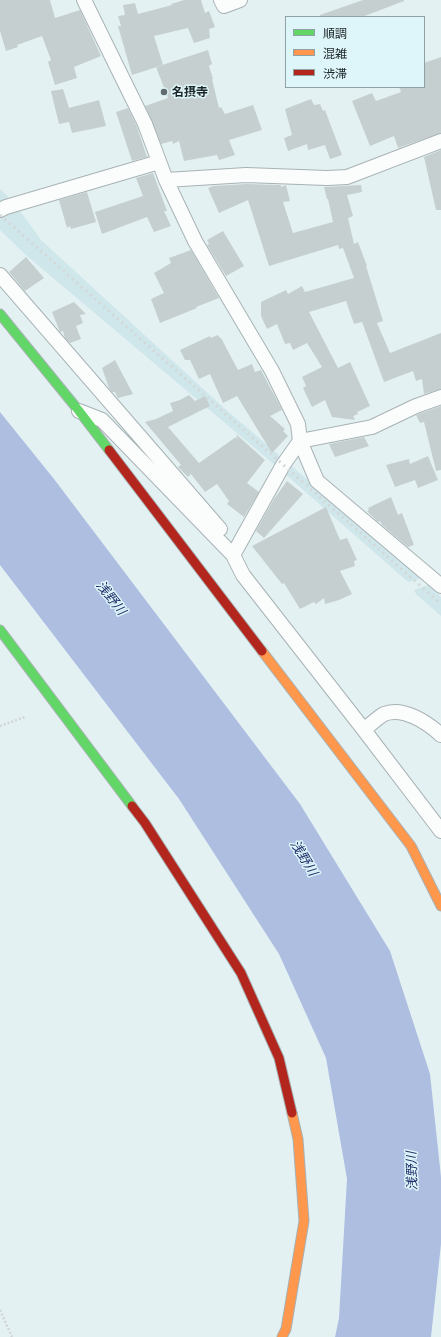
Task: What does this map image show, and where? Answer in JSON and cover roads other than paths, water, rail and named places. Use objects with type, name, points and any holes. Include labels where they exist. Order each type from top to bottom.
[{"type":"street","points":[[84,0],[146,124],[166,180],[195,241],[272,371],[298,424],[300,441],[317,481],[441,586]]},
{"type":"street","points":[[221,0],[224,6],[240,0]]},
{"type":"street","points":[[166,180],[246,175],[327,178],[347,177],[441,141]]},
{"type":"street","points":[[0,210],[159,162]]},
{"type":"street","points":[[0,275],[235,552],[243,576],[441,831]]},
{"type":"street","points":[[0,314],[79,411],[411,846],[441,906]]},
{"type":"street","points":[[235,552],[283,465],[300,441],[372,427],[416,406],[441,397]]},
{"type":"street","points":[[79,411],[102,420],[235,552]]},
{"type":"street","points":[[0,630],[145,823],[241,973],[279,1058],[298,1139],[304,1221],[286,1329],[282,1337]]},
{"type":"street","points":[[364,730],[385,714],[400,712],[416,717],[431,726],[441,735]]},
{"type":"water","name":"浅野川","points":[[0,412],[54,479],[300,804],[390,951],[430,1074],[441,1177],[441,1244],[431,1337],[335,1337],[339,1318],[347,1179],[326,1058],[279,954],[179,799],[0,565]]},
{"type":"railway","points":[[0,215],[441,604]]},
{"type":"place","name":"名摂寺","points":[[164,92]]}]
